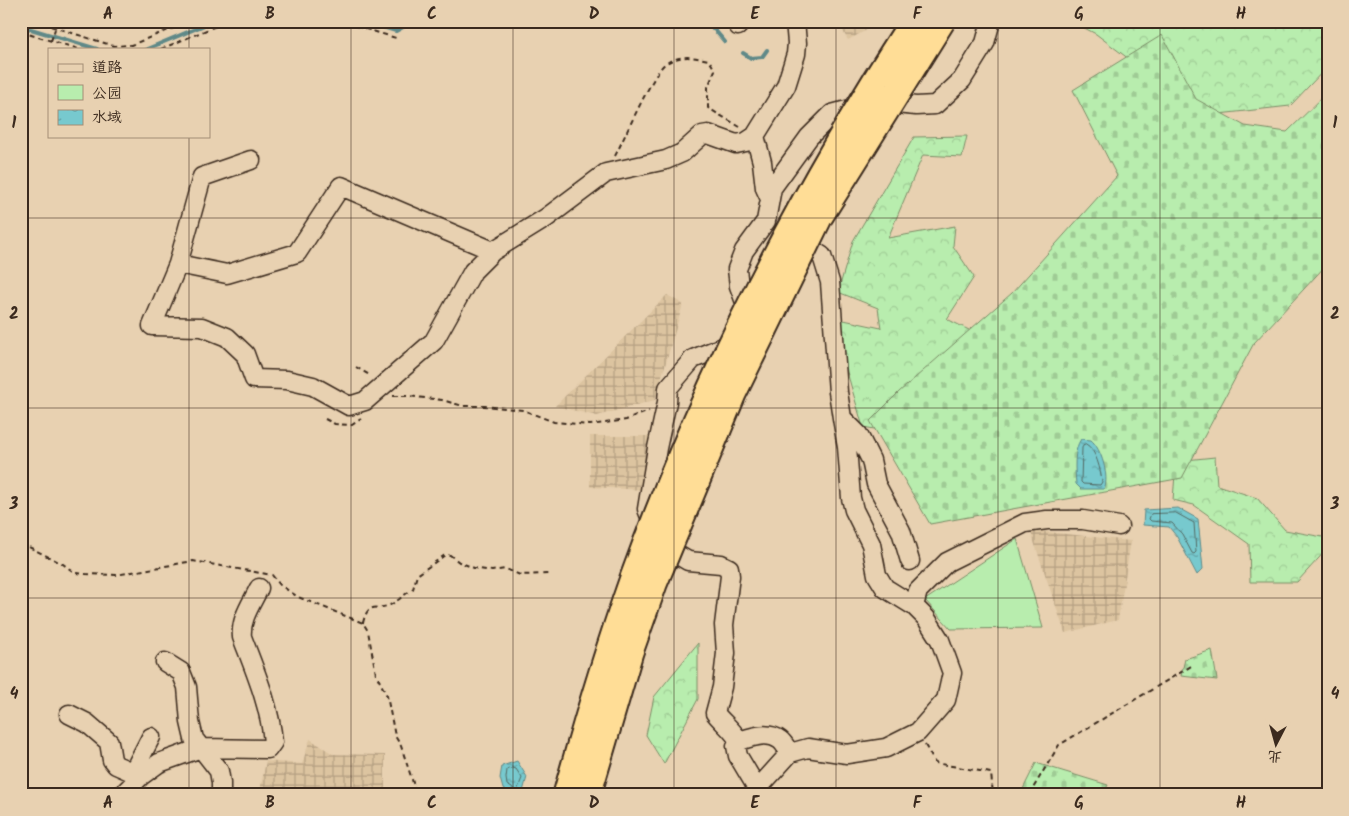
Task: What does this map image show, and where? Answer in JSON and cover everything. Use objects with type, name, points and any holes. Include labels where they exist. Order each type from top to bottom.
[{"type":"highway","points":[[566,795],[604,666],[633,578],[673,475],[717,373],[804,200],[842,134],[913,21]]},
{"type":"highway","points":[[588,795],[630,652],[654,584],[733,394],[820,216],[942,21]]},
{"type":"street","points":[[251,160],[202,177],[178,264],[152,326],[202,327],[227,338],[245,354],[254,380],[287,380],[313,386],[349,406],[365,401],[434,341],[473,271],[493,251],[546,218],[606,173],[666,160],[682,153],[702,135],[708,134],[736,144],[746,142],[755,136],[786,86],[796,54],[795,21]]},
{"type":"street","points":[[739,741],[715,713],[722,687],[726,653],[724,625],[730,576],[729,568],[721,564],[688,561],[673,552],[657,535],[647,509],[668,388],[692,359],[727,345],[748,328],[750,316],[739,286],[737,269],[744,251],[766,221],[772,188],[809,137],[832,114],[877,102],[935,106],[962,80],[985,43],[991,21]]},
{"type":"street","points":[[755,136],[762,162],[765,188],[770,199]]},
{"type":"street","points":[[178,264],[226,274],[297,253],[341,186],[493,251]]},
{"type":"street","points":[[766,221],[822,256],[830,282],[838,392],[847,447],[851,498],[854,510],[871,544],[877,576],[885,588],[914,606],[926,618],[940,640],[952,673],[946,700],[918,732],[886,748],[847,754],[808,748],[790,753],[754,792],[738,756],[736,746],[739,741],[755,736],[769,735],[780,740],[790,753]]},
{"type":"street","points":[[842,418],[858,434],[871,460],[876,484],[902,531],[910,561]]},
{"type":"street","points":[[914,606],[918,591],[947,562],[1025,523],[1047,520],[1084,520],[1119,526]]},
{"type":"street","points":[[69,714],[87,723],[102,734],[109,742],[112,760],[116,765],[137,774],[159,763],[200,748],[268,749],[273,742],[272,730],[263,693],[242,637],[241,629],[242,622],[259,588]]},
{"type":"street","points":[[165,662],[181,672],[188,687],[190,722],[194,739],[219,771],[221,795]]},
{"type":"street","points":[[122,794],[137,774],[151,736]]},
{"type":"path","points":[[34,21],[114,46],[130,45],[191,21]]},
{"type":"path","points":[[163,48],[228,21]]},
{"type":"path","points":[[340,21],[396,38]]},
{"type":"path","points":[[51,40],[56,28]]},
{"type":"path","points":[[21,32],[75,48]]},
{"type":"path","points":[[606,173],[652,81],[663,65],[687,56],[709,60],[715,70],[708,88],[708,108],[755,136]]},
{"type":"path","points":[[390,396],[442,400],[463,406],[523,410],[554,422],[590,425],[626,420],[650,410],[666,407]]},
{"type":"path","points":[[325,419],[335,424],[352,425],[365,416]]},
{"type":"path","points":[[363,623],[365,614],[370,608],[390,605],[413,589],[417,575],[445,555],[450,555],[459,562],[474,568],[492,571],[506,569],[520,575],[548,574]]},
{"type":"path","points":[[1029,795],[1059,745],[1193,665]]},
{"type":"path","points":[[918,732],[935,763],[991,773],[993,795]]},
{"type":"shaded area","points":[[837,21],[879,21],[878,24],[848,40]]},
{"type":"shaded area","points":[[667,295],[683,304],[655,400],[597,416],[555,406]]},
{"type":"shaded area","points":[[590,436],[649,436],[644,490],[590,487]]},
{"type":"shaded area","points":[[1030,530],[1131,541],[1118,620],[1065,633]]},
{"type":"shaded area","points":[[310,739],[333,754],[385,755],[385,795],[259,795],[266,761],[302,764]]},
{"type":"green space","points":[[1071,21],[1328,21],[1328,66],[1290,106],[1192,117],[1158,81],[1096,34]]},
{"type":"green space","points":[[1162,35],[1196,99],[1245,126],[1287,132],[1328,92],[1328,263],[1254,343],[1182,478],[930,524],[870,421],[899,392],[1012,293],[1117,176],[1073,90]]},
{"type":"green space","points":[[967,136],[962,157],[923,155],[888,238],[955,226],[953,246],[974,277],[947,319],[989,340],[886,431],[863,427],[847,372],[839,319],[881,328],[878,308],[838,292],[853,241],[914,137]]},
{"type":"green space","points":[[1215,457],[1217,485],[1257,498],[1285,530],[1328,538],[1328,548],[1297,582],[1250,582],[1249,544],[1194,505],[1173,500],[1176,461]]},
{"type":"green space","points":[[1017,539],[1043,628],[951,629],[925,600]]},
{"type":"green space","points":[[698,643],[698,699],[664,764],[646,735],[654,697]]},
{"type":"green space","points":[[1212,650],[1217,680],[1181,676],[1185,659]]},
{"type":"green space","points":[[1036,763],[1108,785],[1103,795],[1020,795]]},
{"type":"water","points":[[1081,439],[1091,440],[1098,449],[1104,463],[1106,484],[1104,489],[1081,489],[1076,484],[1076,455]]},
{"type":"water","points":[[1178,508],[1198,519],[1203,569],[1197,575],[1177,537],[1169,527],[1143,525],[1144,510]]},
{"type":"water","points":[[517,761],[527,777],[522,795],[509,795],[510,792],[503,789],[500,778],[502,766]]},
{"type":"waterway","points":[[149,48],[214,21]]},
{"type":"waterway","points":[[363,21],[396,31],[403,27],[405,21]]},
{"type":"waterway","points":[[702,21],[714,29],[725,42]]},
{"type":"waterway","points":[[21,26],[94,48]]},
{"type":"waterway","points":[[743,53],[751,58],[762,57],[767,50]]}]
